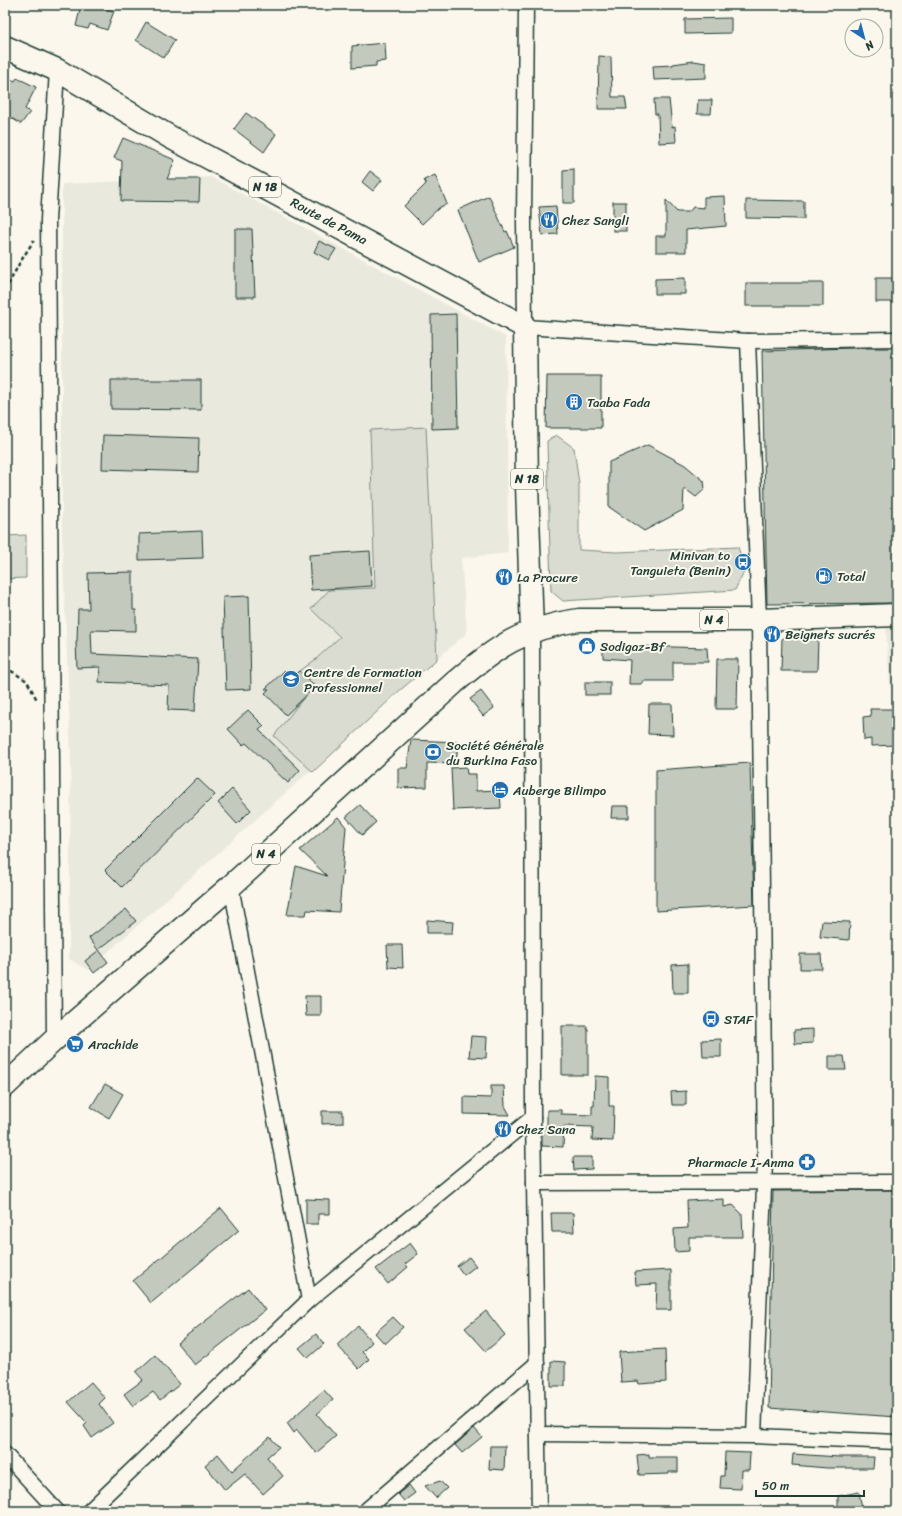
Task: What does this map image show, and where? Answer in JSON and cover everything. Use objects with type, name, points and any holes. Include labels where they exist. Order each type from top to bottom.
[{"type":"highway","name":"Route de Pama","points":[[5,47],[57,70],[170,137],[525,327]]},
{"type":"highway","name":"N 18","points":[[525,327],[527,485],[532,631]]},
{"type":"highway","name":"N 4","points":[[5,1086],[54,1040],[231,886],[482,660],[507,642],[532,631],[556,624],[579,620],[759,620],[897,614]]},
{"type":"street","points":[[526,5],[524,206],[525,327],[748,341],[897,340]]},
{"type":"street","points":[[54,1040],[48,220],[57,70]]},
{"type":"street","points":[[748,341],[759,620],[764,1183],[754,1436]]},
{"type":"street","points":[[532,631],[533,1117],[539,1511]]},
{"type":"street","points":[[231,886],[309,1300]]},
{"type":"street","points":[[89,1511],[309,1300],[533,1117]]},
{"type":"street","points":[[534,1184],[897,1182]]},
{"type":"street","points":[[365,1511],[537,1363]]},
{"type":"street","points":[[538,1434],[754,1436],[897,1442]]},
{"type":"street","points":[[5,1454],[57,1511]]},
{"type":"path","points":[[5,291],[19,264],[48,220]]},
{"type":"path","points":[[5,667],[27,682],[38,701]]},
{"type":"shaded area","points":[[211,177],[506,337],[508,553],[461,558],[467,633],[398,692],[88,970],[69,959],[71,759],[62,532],[62,184]]},
{"type":"shaded area","points":[[426,427],[437,659],[398,692],[313,772],[274,736],[301,701],[315,687],[300,671],[316,659],[340,637],[311,609],[329,590],[375,588],[370,430]]},
{"type":"shaded area","points":[[556,435],[574,448],[579,484],[579,550],[617,552],[738,547],[745,569],[735,590],[563,601],[551,591],[547,441]]},
{"type":"shaded area","points":[[26,535],[26,578],[5,579],[5,536]]},
{"type":"shaded area","points":[[885,615],[897,615],[897,688],[890,688]]},
{"type":"building","points":[[81,5],[91,5],[114,11],[107,30],[90,24],[88,29],[76,26]]},
{"type":"building","points":[[731,18],[731,33],[685,34],[685,19]]},
{"type":"building","points":[[146,22],[175,40],[164,58],[136,40]]},
{"type":"building","points":[[385,43],[386,61],[376,62],[376,66],[352,68],[352,46]]},
{"type":"building","points":[[599,56],[611,57],[612,97],[625,97],[627,109],[598,109]]},
{"type":"building","points":[[694,61],[706,63],[706,78],[654,80],[653,66],[673,65]]},
{"type":"building","points":[[5,76],[15,81],[17,78],[36,87],[25,109],[30,112],[21,124],[5,114]]},
{"type":"building","points":[[654,99],[669,99],[672,127],[675,126],[676,142],[659,143],[658,114],[655,114]]},
{"type":"building","points":[[698,100],[712,100],[711,114],[697,114]]},
{"type":"building","points":[[246,113],[276,134],[264,152],[234,129]]},
{"type":"building","points":[[123,138],[175,160],[167,179],[200,179],[199,202],[121,201],[122,161],[114,158]]},
{"type":"building","points":[[574,169],[574,203],[563,203],[563,170]]},
{"type":"building","points":[[370,171],[382,180],[373,191],[362,182]]},
{"type":"building","points":[[435,175],[447,204],[440,207],[422,224],[404,206],[426,184],[424,180]]},
{"type":"building","points":[[489,196],[505,232],[507,231],[514,247],[479,262],[458,210]]},
{"type":"building","points":[[725,196],[726,226],[686,230],[686,252],[656,252],[656,236],[666,236],[666,200],[677,212],[689,212],[693,207],[704,208],[704,197]]},
{"type":"building","points":[[746,200],[804,201],[804,219],[746,218]]},
{"type":"building","points":[[613,202],[626,202],[626,231],[613,231]]},
{"type":"building","name":"Chez Sangli","points":[[556,206],[558,234],[542,235],[539,207]]},
{"type":"building","points":[[235,229],[252,229],[255,297],[235,297]]},
{"type":"building","points":[[319,241],[336,249],[329,260],[314,252]]},
{"type":"building","points":[[685,278],[685,294],[655,294],[655,279]]},
{"type":"building","points":[[876,278],[897,278],[897,302],[876,302]]},
{"type":"building","points":[[746,283],[823,283],[823,306],[746,306]]},
{"type":"building","points":[[456,314],[458,428],[432,429],[431,315]]},
{"type":"building","points":[[897,348],[897,603],[767,604],[762,351]]},
{"type":"building","name":"Taaba Fada","points":[[547,376],[601,376],[601,428],[546,428]]},
{"type":"building","points":[[111,380],[201,380],[201,410],[111,409]]},
{"type":"building","points":[[103,435],[199,438],[198,472],[102,469]]},
{"type":"building","points":[[648,445],[685,465],[704,481],[705,489],[696,497],[684,488],[683,510],[644,531],[609,507],[609,462]]},
{"type":"building","points":[[202,531],[203,558],[139,560],[139,534]]},
{"type":"building","points":[[370,551],[372,586],[311,590],[309,555]]},
{"type":"building","points":[[133,572],[133,610],[136,610],[136,631],[91,630],[92,654],[198,659],[195,711],[168,710],[169,685],[99,682],[100,667],[77,668],[76,641],[78,609],[89,609],[88,573]]},
{"type":"building","points":[[249,596],[251,689],[226,690],[223,597]]},
{"type":"building","points":[[782,638],[818,638],[817,671],[781,671]]},
{"type":"building","points":[[603,645],[707,648],[708,662],[673,662],[673,681],[643,681],[643,684],[629,684],[630,660],[603,658]]},
{"type":"building","points":[[717,659],[738,659],[737,709],[716,709]]},
{"type":"building","points":[[284,671],[291,679],[300,671],[315,687],[286,715],[265,693],[269,689],[265,689]]},
{"type":"building","points":[[585,682],[610,682],[610,695],[585,695]]},
{"type":"building","points":[[481,691],[494,708],[483,716],[470,699]]},
{"type":"building","points":[[649,704],[672,704],[673,735],[648,734]]},
{"type":"building","points":[[870,709],[897,709],[897,745],[871,746],[871,739],[864,740],[863,717],[871,716]]},
{"type":"building","points":[[248,710],[264,726],[259,730],[300,770],[288,783],[246,743],[243,745],[228,729]]},
{"type":"building","name":"Société Générale du Burkina Faso","points":[[411,740],[458,742],[456,764],[427,763],[427,787],[398,788],[398,768],[407,768]]},
{"type":"building","points":[[750,763],[754,905],[656,911],[656,770]]},
{"type":"building","points":[[466,767],[467,774],[476,774],[476,791],[500,790],[501,808],[453,810],[451,768]]},
{"type":"building","points":[[197,778],[215,795],[122,887],[105,870]]},
{"type":"building","points":[[232,789],[251,810],[237,824],[218,803]]},
{"type":"building","points":[[360,805],[376,822],[362,835],[346,817]]},
{"type":"building","points":[[612,806],[629,806],[629,818],[611,818]]},
{"type":"building","points":[[338,817],[346,827],[339,912],[307,910],[306,915],[287,915],[296,866],[327,876],[300,850]]},
{"type":"building","points":[[126,909],[136,921],[98,950],[89,938]]},
{"type":"building","points":[[427,920],[453,922],[452,933],[427,933]]},
{"type":"building","points":[[822,921],[850,922],[849,940],[820,937]]},
{"type":"building","points":[[387,945],[402,945],[403,968],[388,967]]},
{"type":"building","points":[[99,950],[108,962],[94,973],[85,961]]},
{"type":"building","points":[[800,954],[821,954],[822,969],[800,969]]},
{"type":"building","points":[[688,964],[688,993],[673,993],[672,965]]},
{"type":"building","points":[[305,996],[321,996],[321,1016],[306,1016]]},
{"type":"building","points":[[562,1026],[587,1026],[588,1075],[562,1075]]},
{"type":"building","points":[[813,1029],[813,1043],[795,1044],[794,1030]]},
{"type":"building","points":[[471,1036],[487,1037],[486,1058],[469,1057]]},
{"type":"building","points":[[721,1039],[721,1057],[703,1057],[702,1040]]},
{"type":"building","points":[[829,1056],[844,1056],[846,1070],[829,1070]]},
{"type":"building","points":[[595,1076],[609,1077],[609,1106],[614,1106],[613,1141],[592,1140],[593,1127],[564,1126],[563,1147],[542,1146],[542,1127],[547,1127],[547,1110],[561,1110],[561,1114],[592,1115],[592,1106],[594,1106]]},
{"type":"building","points":[[105,1084],[123,1094],[109,1118],[91,1107]]},
{"type":"building","points":[[491,1086],[504,1086],[505,1106],[510,1115],[464,1114],[464,1097],[491,1098]]},
{"type":"building","points":[[686,1091],[686,1105],[672,1105],[671,1092]]},
{"type":"building","points":[[322,1111],[343,1111],[343,1123],[322,1124]]},
{"type":"building","points":[[573,1157],[592,1157],[592,1169],[574,1170]]},
{"type":"building","points":[[897,1190],[897,1417],[769,1408],[773,1191]]},
{"type":"building","points":[[306,1199],[330,1200],[330,1214],[318,1214],[318,1224],[306,1224]]},
{"type":"building","points":[[724,1199],[724,1207],[733,1205],[742,1214],[743,1237],[689,1237],[689,1251],[675,1252],[674,1229],[688,1228],[687,1201]]},
{"type":"building","points":[[221,1208],[239,1230],[151,1303],[133,1281]]},
{"type":"building","points":[[551,1213],[573,1213],[574,1232],[552,1232]]},
{"type":"building","points":[[410,1243],[418,1254],[405,1264],[408,1267],[388,1284],[376,1269]]},
{"type":"building","points":[[469,1257],[476,1266],[464,1275],[457,1266]]},
{"type":"building","points":[[671,1270],[671,1310],[656,1310],[657,1284],[636,1285],[635,1272]]},
{"type":"building","points":[[248,1288],[265,1310],[195,1365],[177,1343]]},
{"type":"building","points":[[486,1311],[505,1335],[486,1351],[465,1328]]},
{"type":"building","points":[[393,1317],[403,1327],[385,1344],[375,1333]]},
{"type":"building","points":[[358,1326],[372,1342],[362,1352],[369,1359],[359,1369],[337,1345]]},
{"type":"building","points":[[316,1334],[324,1344],[308,1358],[299,1348]]},
{"type":"building","points":[[665,1349],[666,1382],[639,1384],[638,1381],[621,1382],[619,1352]]},
{"type":"building","points":[[155,1355],[180,1384],[160,1400],[153,1392],[133,1406],[124,1394],[143,1380],[136,1372]]},
{"type":"building","points":[[551,1361],[565,1362],[565,1386],[551,1386]]},
{"type":"building","points":[[91,1382],[105,1398],[99,1404],[113,1423],[92,1438],[84,1426],[87,1423],[68,1402]]},
{"type":"building","points":[[324,1390],[333,1400],[317,1414],[336,1436],[316,1453],[297,1430],[294,1433],[287,1423]]},
{"type":"building","points":[[474,1428],[482,1437],[462,1453],[455,1445]]},
{"type":"building","points":[[270,1437],[279,1447],[267,1457],[283,1476],[263,1494],[245,1474],[225,1490],[205,1465],[218,1454],[232,1471]]},
{"type":"building","points":[[490,1446],[505,1446],[504,1470],[489,1469]]},
{"type":"building","points":[[725,1452],[750,1453],[749,1470],[742,1470],[741,1489],[720,1488],[721,1476],[724,1476]]},
{"type":"building","points":[[649,1454],[649,1457],[678,1457],[678,1472],[669,1472],[669,1474],[639,1475],[637,1455]]},
{"type":"building","points":[[793,1454],[839,1457],[874,1457],[873,1468],[827,1468],[792,1465]]},
{"type":"building","points":[[440,1481],[447,1488],[436,1498],[425,1486]]},
{"type":"building","points":[[409,1485],[415,1493],[404,1501],[398,1494]]},
{"type":"building","points":[[859,1492],[862,1508],[838,1511],[838,1496]]},
{"type":"place","name":"Chez Sangli","points":[[549,220]]},
{"type":"place","name":"Taaba Fada","points":[[574,402]]},
{"type":"place","name":"Minivan to Tanguieta (Benin)","points":[[743,562]]},
{"type":"place","name":"Total","points":[[824,576]]},
{"type":"place","name":"La Procure","points":[[504,577]]},
{"type":"place","name":"Beignets sucrés","points":[[772,634]]},
{"type":"place","name":"Sodigaz-Bf","points":[[587,646]]},
{"type":"place","name":"Centre de Formation Professionnel","points":[[291,679]]},
{"type":"place","name":"Société Générale du Burkina Faso","points":[[433,752]]},
{"type":"place","name":"Auberge Bilimpo","points":[[500,790]]},
{"type":"place","name":"STAF","points":[[711,1019]]},
{"type":"place","name":"Arachide","points":[[75,1044]]},
{"type":"place","name":"Chez Sana","points":[[503,1129]]},
{"type":"place","name":"Pharmacie I-Anma","points":[[807,1162]]}]
